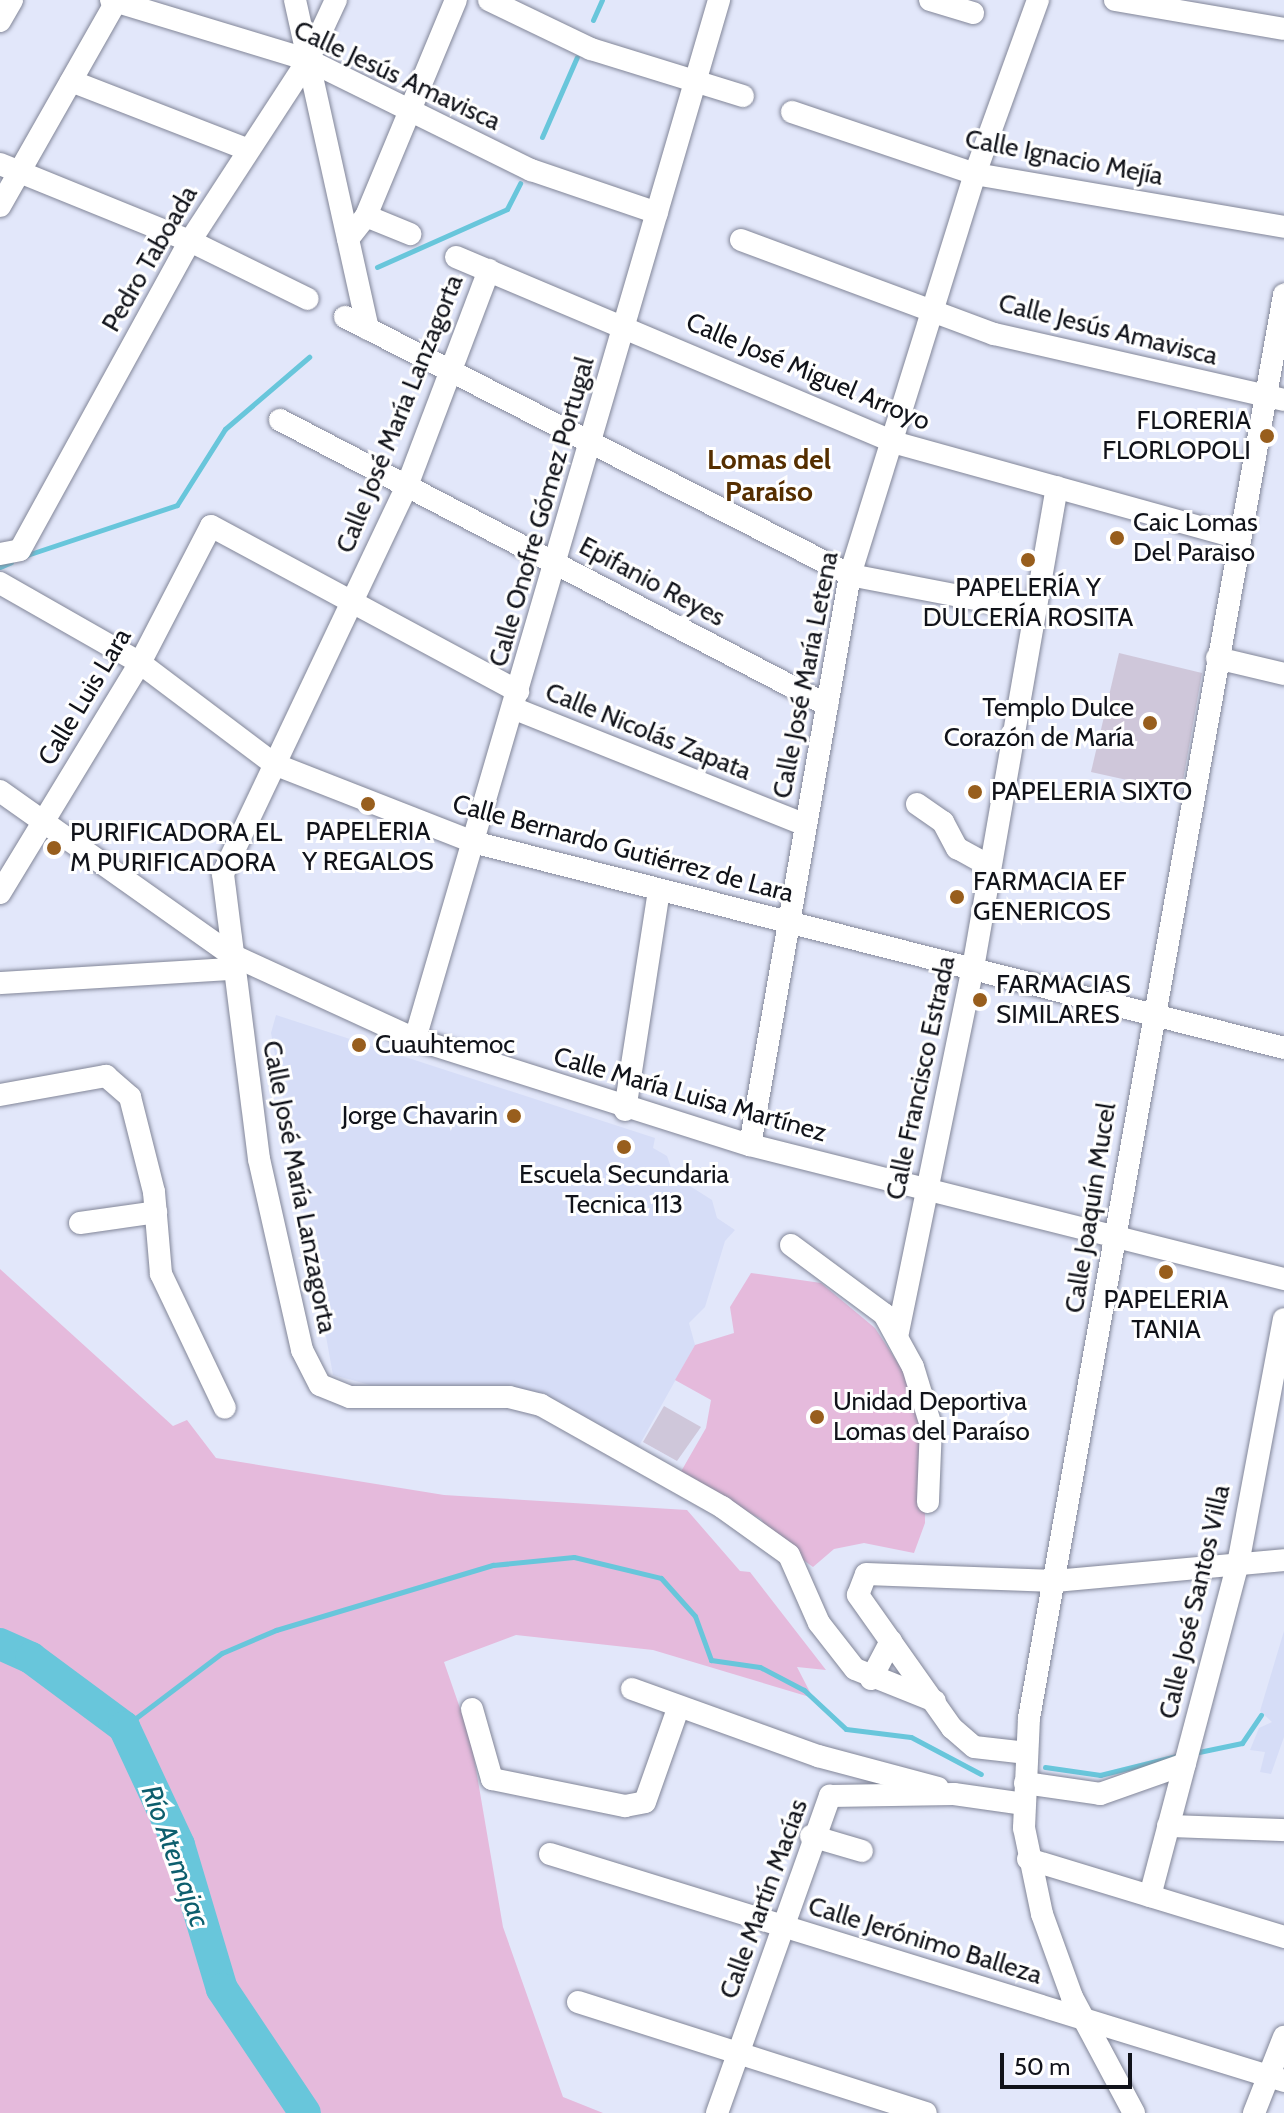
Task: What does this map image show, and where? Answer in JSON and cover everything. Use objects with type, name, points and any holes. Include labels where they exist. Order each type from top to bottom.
[{"type":"street","points":[[0,21],[12,0]]},
{"type":"street","points":[[295,0],[368,329]]},
{"type":"street","name":"Pedro Taboada","points":[[10,552],[190,241],[246,149],[308,60],[336,0]]},
{"type":"street","points":[[348,239],[366,216],[407,110],[456,0]]},
{"type":"street","points":[[489,0],[591,49],[743,96]]},
{"type":"street","name":"Calle Onofre Gómez Portugal","points":[[415,1039],[719,0]]},
{"type":"street","points":[[930,0],[973,13]]},
{"type":"street","name":"Calle José María Letena","points":[[750,1145],[850,575],[975,174],[1038,0]]},
{"type":"street","points":[[1115,0],[1284,29]]},
{"type":"street","points":[[0,206],[10,168],[71,81],[114,1]]},
{"type":"street","name":"Calle Jesús Amavisca","points":[[114,1],[308,60],[531,170],[657,213]]},
{"type":"street","points":[[71,81],[246,149]]},
{"type":"street","name":"Calle Ignacio Mejía","points":[[792,112],[975,174],[1284,227]]},
{"type":"street","points":[[10,168],[190,241],[308,299]]},
{"type":"street","points":[[366,216],[410,234]]},
{"type":"street","name":"Calle Jesús Amavisca","points":[[741,240],[935,308],[994,334],[1275,399]]},
{"type":"street","name":"Calle José Miguel Arroyo","points":[[456,257],[625,325],[893,442],[1240,538]]},
{"type":"street","name":"Calle José María Lanzagorta","points":[[489,270],[445,369],[406,488],[223,874],[230,962],[259,1159],[302,1350],[320,1385],[365,1398],[509,1397],[541,1405],[722,1507],[789,1555],[819,1623],[871,1679],[935,1701]]},
{"type":"street","name":"Calle Joaquín Mucel","points":[[1134,2113],[1058,1965],[1028,1859],[1024,1793],[1027,1753],[1116,1238],[1150,1016],[1240,538],[1275,399],[1284,295]]},
{"type":"street","points":[[345,317],[445,369],[593,439],[850,575],[1032,610],[1057,487]]},
{"type":"street","name":"Epifanio Reyes","points":[[280,420],[827,705]]},
{"type":"street","name":"Calle Nicolás Zapata","points":[[211,526],[516,699],[806,825]]},
{"type":"street","name":"Calle Luis Lara","points":[[0,893],[140,663],[211,526]]},
{"type":"street","name":"Calle Bernardo Gutiérrez de Lara","points":[[0,583],[140,663],[274,764],[473,842],[1284,1048]]},
{"type":"street","name":"Calle Francisco Estrada","points":[[897,1337],[973,968],[1032,610]]},
{"type":"street","points":[[1217,658],[1284,674]]},
{"type":"street","name":"Calle María Luisa Martínez","points":[[0,791],[230,962],[415,1039],[625,1110],[750,1145],[1284,1279]]},
{"type":"street","points":[[917,804],[943,822],[957,848],[988,865]]},
{"type":"street","points":[[625,1110],[659,891]]},
{"type":"street","points":[[0,983],[230,962]]},
{"type":"street","points":[[0,1095],[83,1077],[115,1079],[141,1122],[156,1212],[161,1274],[225,1408]]},
{"type":"street","points":[[80,1223],[156,1212]]},
{"type":"street","points":[[791,1245],[876,1306],[897,1337],[928,1396],[928,1502]]},
{"type":"street","name":"Calle José Santos Villa","points":[[1150,1896],[1238,1564],[1284,1319]]},
{"type":"street","points":[[1027,1753],[974,1747],[935,1701],[858,1595],[859,1584],[876,1570],[1055,1581],[1284,1560]]},
{"type":"street","points":[[871,1679],[891,1641]]},
{"type":"street","points":[[632,1689],[678,1709],[954,1794]]},
{"type":"street","points":[[472,1709],[492,1779],[625,1806],[645,1802],[678,1709]]},
{"type":"street","name":"Calle Martín Macías","points":[[717,2113],[784,1926],[811,1836],[823,1805],[840,1792],[1100,1794],[1185,1764]]},
{"type":"street","points":[[1168,1826],[1284,1830]]},
{"type":"street","points":[[811,1836],[862,1851]]},
{"type":"street","name":"Calle Jerónimo Balleza","points":[[550,1854],[1276,2078]]},
{"type":"street","points":[[1028,1859],[1284,1937]]},
{"type":"street","points":[[578,2002],[738,2057],[926,2113]]},
{"type":"street","points":[[1254,2113],[1276,2078],[1284,2037]]},
{"type":"shaded area","points":[[276,1015],[655,1138],[653,1148],[667,1156],[674,1176],[712,1200],[717,1218],[735,1230],[725,1241],[705,1307],[689,1323],[695,1345],[635,1453],[538,1396],[370,1385],[333,1375],[271,1033]]},
{"type":"shaded area","points":[[0,1269],[173,1426],[187,1420],[216,1458],[444,1495],[687,1510],[740,1571],[750,1572],[826,1670],[797,1667],[813,1698],[653,1650],[516,1635],[444,1662],[471,1740],[503,1927],[563,2097],[603,2113],[0,2113]]},
{"type":"shaded area","name":"Unidad Deportiva Lomas del Paraíso","points":[[751,1273],[821,1283],[875,1328],[926,1406],[925,1523],[914,1553],[864,1543],[834,1549],[813,1567],[773,1538],[761,1519],[679,1475],[706,1428],[711,1400],[675,1380],[695,1345],[734,1333],[730,1307]]},
{"type":"shaded area","points":[[1284,1631],[1284,1737],[1271,1774],[1260,1772],[1265,1752],[1250,1750],[1259,1728],[1272,1722],[1260,1711]]},
{"type":"building","name":"Templo Dulce Corazón de María","points":[[1119,653],[1202,673],[1181,792],[1091,772]]},
{"type":"building","points":[[664,1406],[701,1427],[677,1461],[643,1442]]},
{"type":"waterway","points":[[593,20],[602,0]]},
{"type":"waterway","points":[[542,137],[577,57]]},
{"type":"waterway","points":[[377,267],[507,209],[520,183]]},
{"type":"waterway","points":[[27,555],[177,505],[225,429],[309,357]]},
{"type":"waterway","points":[[0,567],[11,562]]},
{"type":"waterway","points":[[124,1727],[222,1653],[276,1630],[493,1565],[574,1557],[661,1578],[695,1616],[711,1660],[760,1667],[804,1690],[846,1729],[911,1737],[981,1774]]},
{"type":"waterway","name":"Río Atemajac","points":[[0,1644],[31,1658],[124,1727],[179,1845],[222,1989],[305,2113]]},
{"type":"waterway","points":[[1194,1753],[1242,1743],[1261,1715]]},
{"type":"waterway","points":[[1045,1767],[1100,1775],[1176,1756]]},
{"type":"place","name":"FLORERIA FLORLOPOLI","points":[[1267,436]]},
{"type":"place","name":"Caic Lomas Del Paraiso","points":[[1117,538]]},
{"type":"place","name":"PAPELERÍA Y DULCERÍA ROSITA","points":[[1028,560]]},
{"type":"place","name":"Templo Dulce Corazón de María","points":[[1150,723]]},
{"type":"place","name":"PAPELERIA SIXTO","points":[[975,792]]},
{"type":"place","name":"PAPELERIA Y REGALOS","points":[[368,804]]},
{"type":"place","name":"PURIFICADORA EL M PURIFICADORA","points":[[54,848]]},
{"type":"place","name":"FARMACIA EF GENERICOS","points":[[957,897]]},
{"type":"place","name":"FARMACIAS SIMILARES","points":[[980,1000]]},
{"type":"place","name":"Cuauhtemoc","points":[[359,1045]]},
{"type":"place","name":"Jorge Chavarin","points":[[514,1116]]},
{"type":"place","name":"Escuela Secundaria Tecnica 113","points":[[624,1147]]},
{"type":"place","name":"PAPELERIA TANIA","points":[[1166,1272]]},
{"type":"place","name":"Unidad Deportiva Lomas del Paraíso","points":[[817,1417]]},
{"type":"district","name":"Lomas del Paraíso","points":[[769,475]]}]
